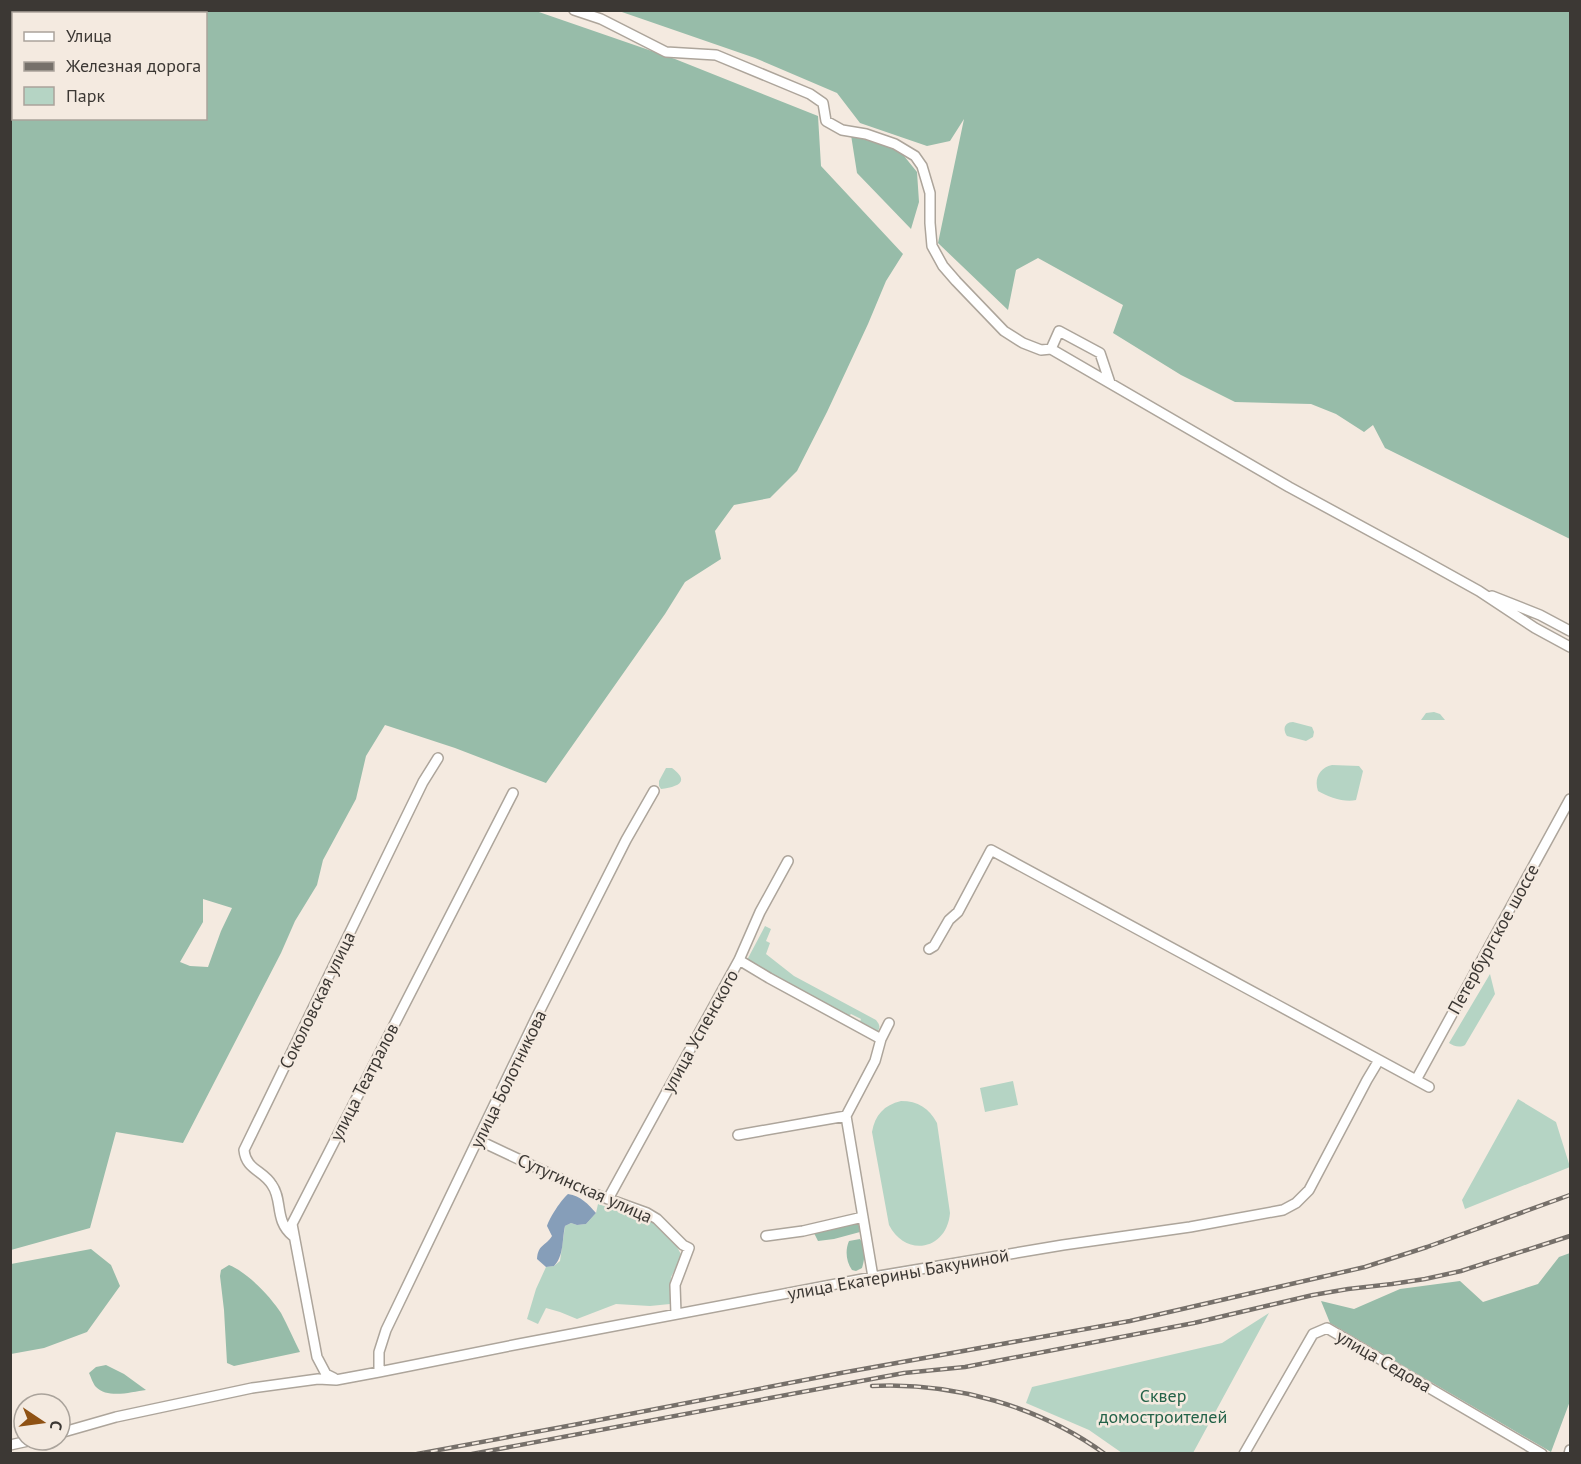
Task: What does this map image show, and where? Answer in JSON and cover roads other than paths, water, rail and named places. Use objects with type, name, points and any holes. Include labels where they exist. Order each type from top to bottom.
[{"type":"street","points":[[574,10],[601,19],[666,52],[716,55],[810,94],[823,103],[826,121],[842,130],[867,134],[895,144],[915,156],[922,166],[930,193],[932,246],[943,266],[1004,332],[1041,350],[1051,349],[1288,487],[1479,591],[1534,628],[1570,647]]},
{"type":"street","points":[[1051,349],[1059,331],[1100,353],[1110,383]]},
{"type":"street","points":[[1479,591],[1540,615],[1570,631]]},
{"type":"street","name":"Соколовская улица","points":[[294,1236],[282,1222],[274,1187],[250,1166],[244,1150],[423,782],[438,758]]},
{"type":"street","name":"улица Болотникова","points":[[379,1372],[379,1352],[386,1330],[537,1016],[621,850],[654,791]]},
{"type":"street","name":"улица Театралов","points":[[336,1380],[326,1374],[317,1357],[292,1224],[513,793]]},
{"type":"street","name":"Петербургское шоссе","points":[[1416,1080],[1570,799]]},
{"type":"street","points":[[929,949],[934,946],[949,920],[958,912],[991,850],[1429,1087]]},
{"type":"street","name":"улица Успенского","points":[[608,1199],[740,960],[759,912],[788,861]]},
{"type":"street","points":[[740,960],[881,1039]]},
{"type":"street","points":[[873,1277],[846,1116],[875,1061],[881,1039],[889,1023]]},
{"type":"street","name":"улица Екатерины Бакуниной","points":[[72,1430],[117,1417],[252,1388],[318,1379],[336,1380],[873,1277],[1279,1211],[1299,1201],[1309,1190],[1379,1060]]},
{"type":"street","points":[[738,1135],[846,1116]]},
{"type":"street","name":"Сутугинская улица","points":[[478,1140],[586,1191],[657,1219],[688,1248],[675,1285],[676,1314]]},
{"type":"street","points":[[766,1236],[803,1231],[863,1217]]},
{"type":"street","name":"улица Седова","points":[[1244,1454],[1313,1334],[1327,1328],[1542,1454]]},
{"type":"water","points":[[568,1194],[580,1199],[596,1213],[586,1224],[571,1223],[565,1226],[560,1257],[554,1266],[546,1267],[537,1259],[538,1254],[552,1236],[547,1226],[551,1218]]},
{"type":"railway","points":[[417,1454],[841,1373],[1130,1321],[1365,1267],[1570,1195]]},
{"type":"railway","points":[[472,1454],[904,1373],[965,1367],[1194,1323],[1313,1295],[1425,1279],[1461,1271],[1570,1236]]},
{"type":"railway","points":[[872,1386],[933,1388],[994,1400],[1052,1423],[1105,1454]]},
{"type":"park label","name":"Сквер домостроителей","points":[[1163,1405]]}]
